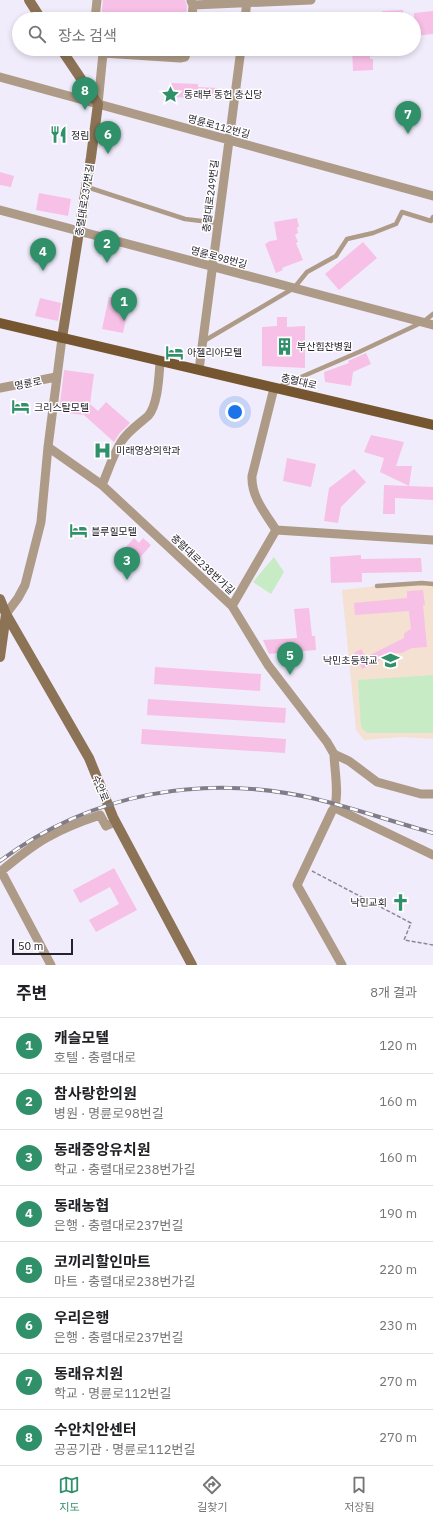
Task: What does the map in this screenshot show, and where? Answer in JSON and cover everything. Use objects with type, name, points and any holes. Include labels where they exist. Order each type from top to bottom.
[{"type":"main road","points":[[29,0],[37,12]]},
{"type":"main road","points":[[66,56],[98,104]]},
{"type":"main road","name":"충렬대로237번길","points":[[62,338],[87,186],[98,104]]},
{"type":"main road","name":"충렬대로","points":[[0,323],[160,362],[433,425]]},
{"type":"main road","points":[[0,599],[6,614],[0,656]]},
{"type":"main road","name":"수안로","points":[[6,614],[90,758],[115,822],[192,965]]},
{"type":"street","points":[[96,12],[97,0]]},
{"type":"street","points":[[191,3],[311,0]]},
{"type":"street","points":[[246,12],[247,2]]},
{"type":"street","points":[[98,104],[100,56]]},
{"type":"street","points":[[157,56],[180,58],[185,56]]},
{"type":"street","name":"충렬대로249번길","points":[[199,370],[240,56]]},
{"type":"street","name":"명륜로112번길","points":[[0,77],[433,196]]},
{"type":"street","name":"명륜로98번길","points":[[0,210],[433,324]]},
{"type":"street","points":[[6,614],[18,598],[25,585],[41,522],[48,447],[62,338]]},
{"type":"street","points":[[102,485],[121,442],[149,414],[155,399],[160,362]]},
{"type":"street","name":"명륜로","points":[[0,388],[56,378]]},
{"type":"street","points":[[274,388],[252,476],[251,486],[276,530]]},
{"type":"street","name":"충렬대로238번가길","points":[[48,447],[102,485],[232,606],[268,664],[327,742],[334,754]]},
{"type":"street","points":[[276,530],[433,540]]},
{"type":"street","points":[[232,606],[276,530]]},
{"type":"street","points":[[342,965],[297,885],[332,811],[335,808],[337,792],[334,754],[349,761],[377,782],[421,794],[433,794]]},
{"type":"street","points":[[335,808],[433,855]]},
{"type":"street","points":[[51,965],[1,871],[47,837],[82,821],[100,815],[106,826],[115,822]]},
{"type":"lane","points":[[87,186],[185,219],[218,223]]},
{"type":"lane","points":[[202,341],[294,288],[307,272],[336,256],[347,239],[396,224],[402,212],[432,219]]},
{"type":"lane","points":[[274,388],[359,352],[423,322],[433,314]]},
{"type":"lane","points":[[377,586],[422,583],[433,584]]},
{"type":"path","points":[[306,867],[411,923],[404,940],[433,945]]},
{"type":"shaded area","name":"낙민초등학교","points":[[433,584],[433,739],[401,737],[364,740],[356,730],[342,590],[377,586]]},
{"type":"green space","points":[[274,557],[284,572],[271,594],[253,582]]},
{"type":"green space","points":[[433,675],[433,733],[367,733],[361,727],[358,680]]},
{"type":"building","points":[[103,0],[185,0],[187,6],[187,12],[102,12]]},
{"type":"building","points":[[403,10],[403,12],[382,12]]},
{"type":"building","points":[[433,11],[433,34],[421,35],[421,12]]},
{"type":"building","points":[[352,56],[370,56],[370,59],[373,59],[373,70],[353,71]]},
{"type":"building","points":[[171,83],[198,84],[198,87],[218,88],[218,97],[170,97]]},
{"type":"building","points":[[0,172],[14,176],[11,187],[0,185]]},
{"type":"building","points":[[39,193],[71,199],[68,216],[36,210]]},
{"type":"building","points":[[297,218],[299,227],[297,227],[298,233],[295,235],[298,242],[296,243],[303,260],[282,268],[283,270],[276,273],[265,244],[270,241],[277,240],[274,222]]},
{"type":"building","points":[[363,242],[377,258],[339,290],[325,274]]},
{"type":"building","points":[[109,297],[130,302],[123,333],[102,329]]},
{"type":"building","points":[[40,298],[61,303],[58,321],[35,316]]},
{"type":"building","name":"부산힘찬병원","points":[[277,317],[287,317],[287,327],[305,326],[305,368],[262,366],[262,327],[277,326]]},
{"type":"building","points":[[366,353],[371,364],[353,372],[351,386],[325,382],[324,372],[349,363],[348,361]]},
{"type":"building","points":[[64,370],[94,374],[90,404],[98,411],[106,402],[130,423],[119,434],[114,442],[84,415],[59,412]]},
{"type":"building","points":[[371,435],[404,442],[396,466],[412,466],[409,486],[380,472],[384,458],[364,452]]},
{"type":"building","points":[[287,458],[316,464],[311,487],[283,481]]},
{"type":"building","points":[[354,469],[366,482],[341,507],[338,523],[324,521],[329,488]]},
{"type":"building","points":[[384,485],[433,487],[433,500],[395,498],[395,514],[383,514]]},
{"type":"building","points":[[134,538],[139,543],[143,538],[151,545],[137,561],[123,550]]},
{"type":"building","points":[[361,555],[361,559],[421,558],[422,572],[362,573],[362,582],[331,583],[330,557]]},
{"type":"building","points":[[423,590],[427,647],[412,648],[402,653],[396,653],[362,669],[354,653],[361,649],[366,657],[404,638],[404,634],[411,629],[409,611],[355,615],[354,603],[407,598],[407,591]]},
{"type":"building","points":[[309,608],[312,636],[315,636],[316,650],[269,654],[263,640],[297,638],[294,609]]},
{"type":"building","points":[[155,667],[261,674],[260,691],[154,684]]},
{"type":"building","points":[[148,699],[286,708],[285,723],[147,715]]},
{"type":"building","points":[[142,729],[286,739],[285,753],[141,744]]},
{"type":"building","points":[[114,868],[137,910],[96,932],[89,920],[119,904],[110,887],[80,903],[73,890]]},
{"type":"railway","points":[[0,861],[35,837],[73,819],[111,804],[151,794],[191,789],[233,788],[274,791],[316,799],[433,833]]},
{"type":"place","name":"동래부 동헌 충신당","points":[[171,94]]},
{"type":"place","name":"수안치안센터","points":[[85,110]]},
{"type":"place","name":"동래유치원","points":[[408,134]]},
{"type":"place","name":"정림","points":[[58,135]]},
{"type":"place","name":"우리은행","points":[[108,154]]},
{"type":"place","name":"참사랑한의원","points":[[107,263]]},
{"type":"place","name":"동래농협","points":[[43,271]]},
{"type":"place","name":"캐슬모텔","points":[[124,321]]},
{"type":"place","name":"부산힘찬병원","points":[[284,346]]},
{"type":"place","name":"아젤리아모텔","points":[[174,352]]},
{"type":"place","name":"크리스탈모텔","points":[[21,407]]},
{"type":"place","name":"미래영상의학과","points":[[103,450]]},
{"type":"place","name":"블루힐모텔","points":[[78,531]]},
{"type":"place","name":"동래중앙유치원","points":[[127,580]]},
{"type":"place","name":"낙민초등학교","points":[[391,660]]},
{"type":"place","name":"코끼리할인마트","points":[[290,675]]},
{"type":"place","name":"낙민교회","points":[[400,902]]}]
